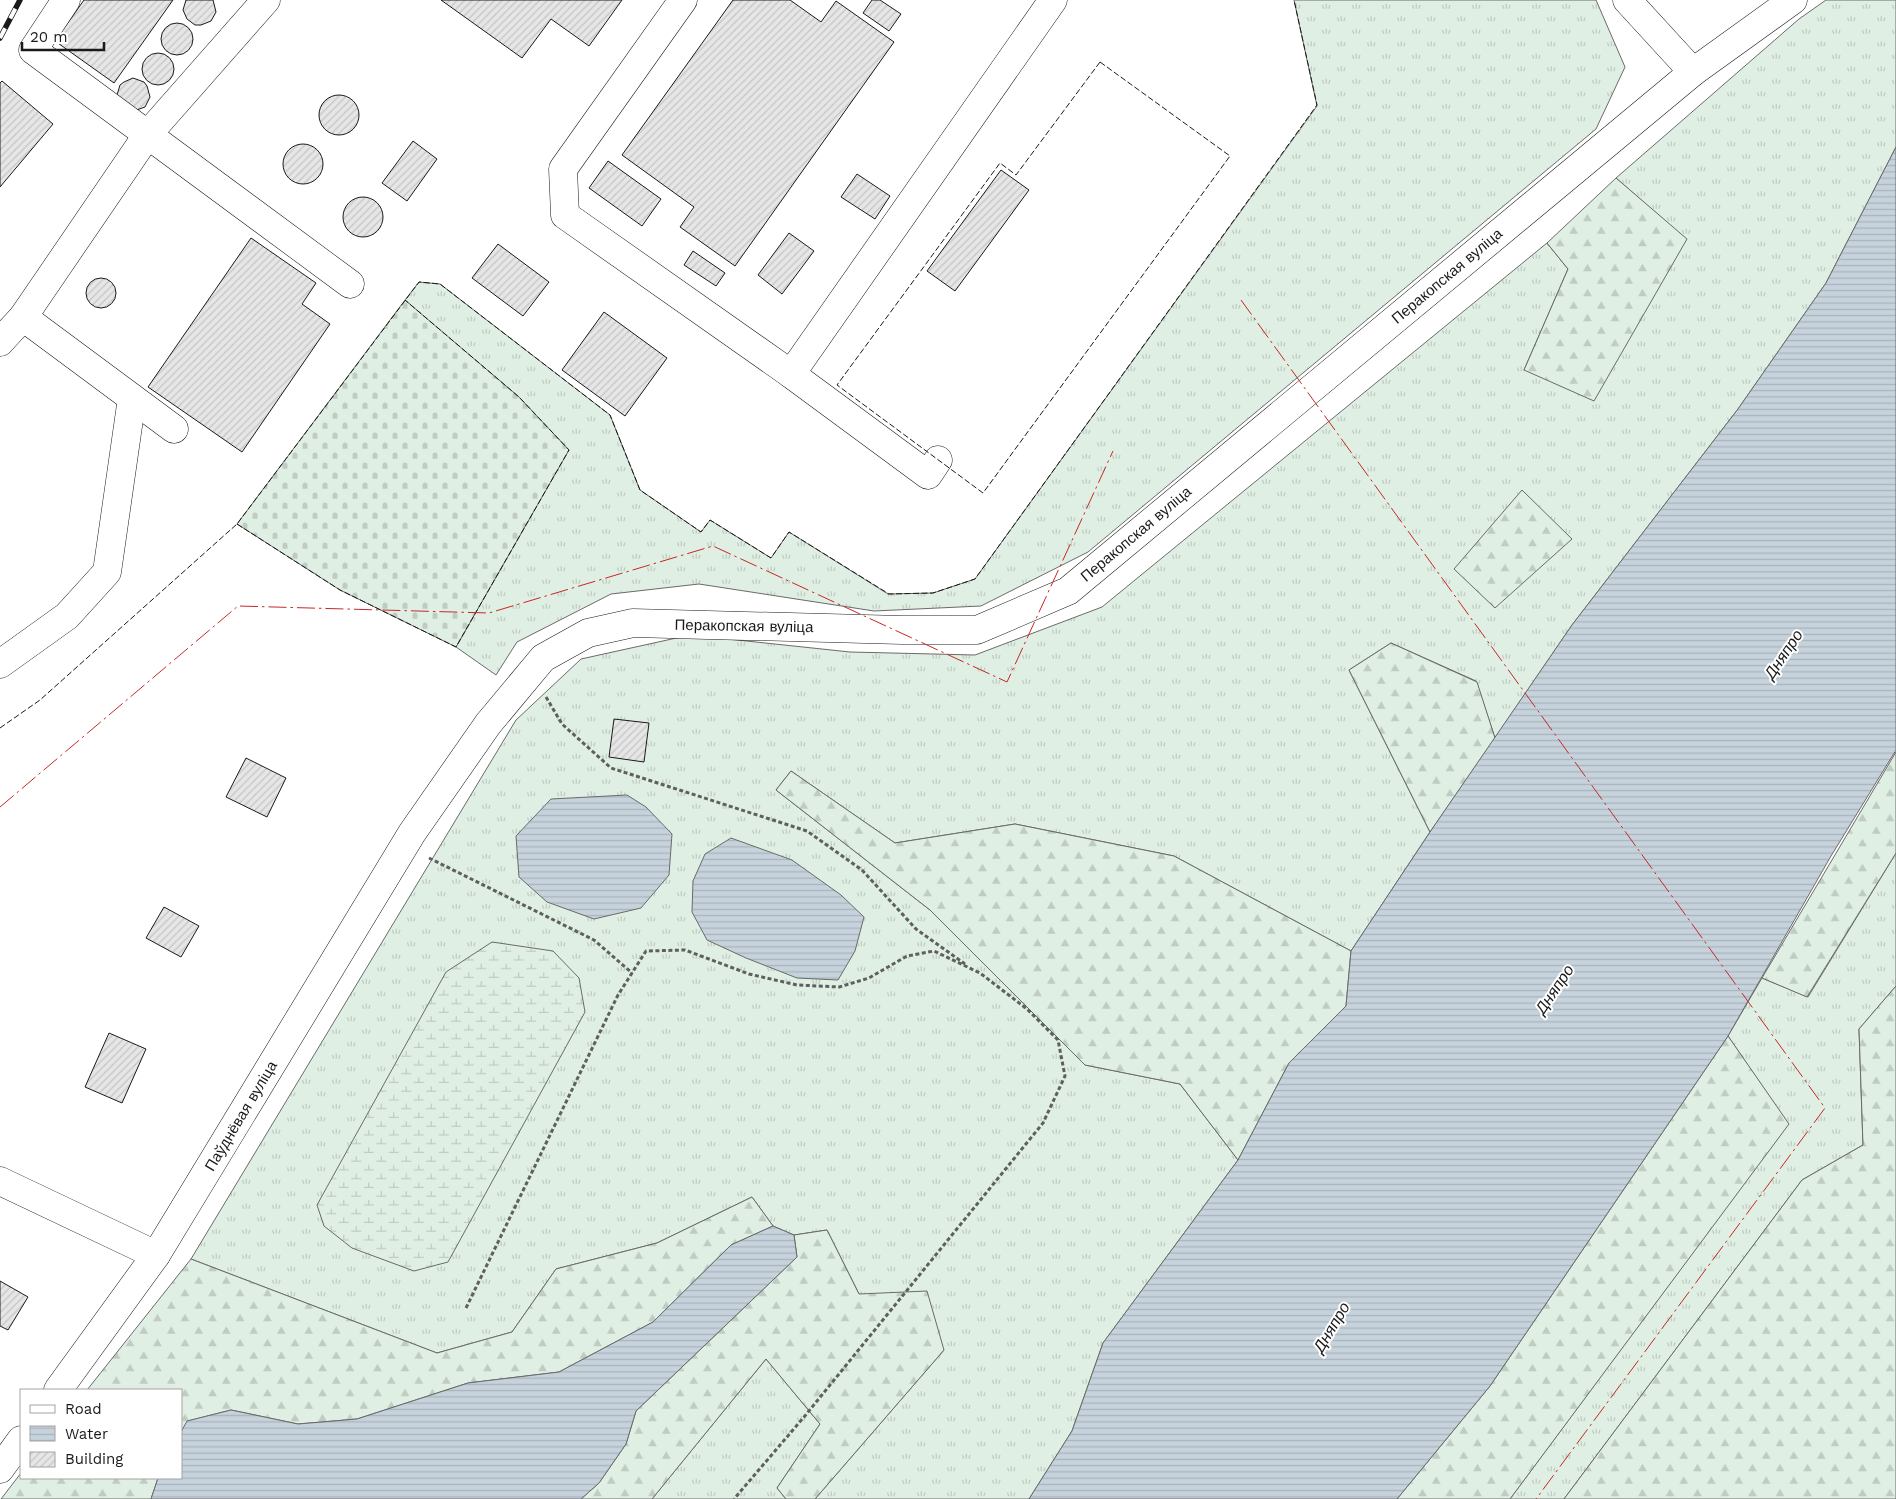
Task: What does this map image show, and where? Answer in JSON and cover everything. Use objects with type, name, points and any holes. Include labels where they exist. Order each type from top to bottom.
[{"type":"street","points":[[66,0],[33,50],[350,284]]},
{"type":"street","points":[[0,342],[23,317],[148,134],[266,0]]},
{"type":"street","points":[[683,0],[563,169],[565,215],[791,374],[928,475],[938,460]]},
{"type":"street","points":[[1627,0],[1693,72]]},
{"type":"street","name":"Перакопская вуліца","points":[[408,839],[488,724],[544,658],[588,632],[633,623],[902,630],[978,630],[1068,591],[1693,72],[1793,0]]},
{"type":"street","points":[[791,374],[1048,2]]},
{"type":"street","points":[[23,317],[174,429]]},
{"type":"street","points":[[0,664],[67,616],[107,572],[132,398]]},
{"type":"street","name":"Паўднёвая вуліца","points":[[59,1389],[156,1255],[408,839]]},
{"type":"street","points":[[0,1181],[156,1255]]},
{"type":"street","points":[[0,1470],[20,1441]]},
{"type":"path","points":[[532,672],[562,724],[611,768],[807,831],[862,870],[916,929],[972,969]]},
{"type":"path","points":[[408,839],[594,940],[632,973]]},
{"type":"path","points":[[466,1308],[618,995],[646,950],[685,950],[749,974],[797,985],[840,987],[869,978],[907,956],[934,952],[980,973],[1027,1009],[1058,1040],[1065,1076],[1042,1123],[810,1409],[734,1499]]},
{"type":"green space","points":[[1294,0],[1596,0],[1625,67],[1596,129],[1088,552],[981,606],[874,611],[699,584],[611,594],[517,642],[496,675],[456,647],[568,450],[405,300],[419,282],[440,284],[610,415],[640,490],[701,532],[710,520],[771,558],[789,532],[888,594],[933,593],[975,579],[1317,106]]},
{"type":"green space","points":[[1826,0],[1896,0],[1896,147],[1826,283],[1738,409],[1572,625],[1495,738],[1476,681],[1391,643],[1349,670],[1430,832],[1351,951],[1174,856],[1015,824],[895,843],[791,771],[776,790],[930,910],[1085,1065],[1180,1084],[1238,1160],[1103,1343],[1072,1431],[1029,1499],[815,1499],[944,1350],[859,1294],[827,1230],[794,1235],[773,1226],[752,1197],[657,1243],[556,1269],[512,1332],[437,1353],[191,1259],[516,720],[581,659],[690,635],[850,652],[975,655],[1102,607],[1547,243],[1568,269],[1524,370],[1686,239],[1616,178],[1799,19]]},
{"type":"green space","points":[[1616,178],[1687,239],[1594,401],[1524,370],[1568,269],[1547,243]]},
{"type":"green space","points":[[405,300],[519,397],[569,450],[456,647],[340,590],[237,524]]},
{"type":"green space","points":[[1522,490],[1572,539],[1495,608],[1454,569]]},
{"type":"green space","points":[[1391,643],[1477,682],[1495,738],[1430,832],[1349,670]]},
{"type":"green space","points":[[1896,752],[1896,853],[1807,997],[1762,978]]},
{"type":"green space","points":[[791,771],[895,843],[1015,824],[1174,856],[1351,951],[1346,1006],[1289,1063],[1238,1160],[1180,1084],[1085,1065],[930,910],[776,790]]},
{"type":"green space","points":[[1896,853],[1896,986],[1859,1029],[1863,1145],[1802,1180],[1564,1499],[1510,1499],[1788,1124],[1728,1036],[1762,978],[1808,997]]},
{"type":"green space","points":[[492,942],[553,951],[579,978],[585,1012],[448,1262],[414,1271],[352,1248],[324,1226],[317,1205],[446,972]]},
{"type":"green space","points":[[1896,986],[1896,1499],[1564,1499],[1802,1180],[1863,1145],[1859,1029]]},
{"type":"green space","points":[[1728,1036],[1789,1124],[1510,1499],[1397,1499],[1490,1386]]},
{"type":"green space","points":[[752,1197],[773,1226],[731,1245],[653,1322],[559,1372],[468,1383],[357,1419],[298,1424],[231,1410],[188,1421],[182,1430],[182,1389],[88,1389],[191,1259],[437,1353],[512,1332],[556,1269],[657,1243]]},
{"type":"green space","points":[[827,1230],[859,1294],[927,1291],[944,1350],[815,1499],[786,1499],[777,1488],[820,1424],[766,1359],[652,1499],[581,1499],[599,1483],[626,1444],[636,1411],[797,1257],[794,1235]]},
{"type":"green space","points":[[766,1359],[820,1424],[777,1488],[786,1499],[652,1499]]},
{"type":"green space","points":[[20,1474],[20,1479],[158,1479],[151,1499],[1,1499]]},
{"type":"water","name":"Дняпро","points":[[1896,147],[1896,750],[1831,856],[1728,1036],[1490,1386],[1397,1499],[1029,1499],[1072,1431],[1103,1343],[1238,1160],[1289,1063],[1346,1006],[1351,951],[1572,625],[1738,409],[1826,283]]},
{"type":"water","points":[[627,795],[646,807],[672,834],[669,875],[641,908],[594,919],[547,902],[519,877],[516,836],[551,799]]},
{"type":"water","points":[[731,838],[792,860],[841,895],[864,917],[855,951],[838,980],[797,978],[707,940],[692,912],[693,881],[705,854]]},
{"type":"water","points":[[773,1226],[794,1235],[797,1257],[636,1411],[626,1444],[599,1483],[581,1499],[151,1499],[158,1479],[182,1479],[182,1430],[187,1421],[231,1410],[298,1424],[357,1419],[468,1383],[559,1372],[653,1322],[731,1245]]},
{"type":"building","points":[[84,0],[173,0],[114,83],[55,41]]},
{"type":"building","points":[[186,0],[213,0],[216,12],[211,21],[195,25],[187,19],[183,10]]},
{"type":"building","points":[[441,0],[622,0],[589,46],[551,19],[522,58]]},
{"type":"building","points":[[733,0],[790,0],[821,22],[836,1],[894,42],[735,266],[680,227],[694,207],[622,155]]},
{"type":"building","points":[[872,0],[880,0],[901,14],[889,31],[863,13]]},
{"type":"building","points":[[177,23],[183,24],[188,28],[192,33],[192,45],[188,50],[183,54],[177,55],[171,54],[166,50],[162,45],[161,39],[162,33],[166,28],[171,24]]},
{"type":"building","points":[[158,53],[164,54],[169,58],[173,63],[173,75],[169,80],[164,84],[158,85],[152,84],[147,80],[143,75],[142,69],[143,63],[147,58],[152,54]]},
{"type":"building","points":[[133,78],[144,82],[150,97],[145,107],[134,111],[117,95],[120,85]]},
{"type":"building","points":[[2,81],[53,124],[0,187],[0,83]]},
{"type":"building","points":[[343,95],[350,98],[356,104],[359,115],[358,123],[350,132],[343,135],[335,135],[328,132],[320,123],[319,111],[322,104],[331,96]]},
{"type":"building","points":[[413,141],[437,159],[407,201],[382,183]]},
{"type":"building","points":[[307,144],[314,147],[320,153],[323,164],[322,172],[314,181],[307,184],[299,184],[292,181],[284,172],[283,160],[286,153],[295,145]]},
{"type":"building","points":[[608,161],[661,199],[642,226],[589,188]]},
{"type":"building","points":[[1001,170],[1029,190],[955,291],[927,271]]},
{"type":"building","points":[[857,174],[890,196],[875,219],[841,197]]},
{"type":"building","points":[[367,197],[374,200],[380,206],[383,217],[382,225],[374,234],[367,237],[359,237],[352,234],[344,225],[343,213],[346,206],[355,198]]},
{"type":"building","points":[[789,233],[814,251],[782,294],[758,275]]},
{"type":"building","points":[[251,238],[316,283],[302,304],[330,324],[242,452],[148,387]]},
{"type":"building","points":[[498,244],[549,282],[523,316],[472,278]]},
{"type":"building","points":[[693,251],[725,273],[716,286],[684,265]]},
{"type":"building","points":[[101,278],[107,279],[115,287],[115,299],[107,307],[101,308],[95,307],[87,299],[86,293],[87,287],[95,279]]},
{"type":"building","points":[[604,312],[667,358],[625,416],[562,370]]},
{"type":"building","points":[[614,719],[649,723],[644,762],[609,757]]},
{"type":"building","points":[[246,758],[286,778],[267,817],[226,797]]},
{"type":"building","points":[[164,907],[199,926],[181,957],[146,938]]},
{"type":"building","points":[[109,1033],[146,1049],[122,1103],[85,1087]]},
{"type":"building","points":[[0,1281],[28,1297],[8,1330],[0,1326]]},
{"type":"railway","points":[[0,38],[20,0]]},
{"type":"fence","points":[[0,728],[40,700],[237,524],[419,282],[440,284],[610,415],[640,490],[701,532],[710,520],[771,558],[789,532],[889,594],[933,593],[975,579],[1317,105],[1294,0]]},
{"type":"fence","points":[[1100,62],[1230,156],[983,493],[837,385],[1000,163],[1016,175],[1100,62]]},
{"type":"fence","points":[[237,524],[340,590],[456,647],[569,450],[519,397],[405,300]]},
{"type":"power","points":[[1241,300],[1825,1108],[1536,1499]]},
{"type":"power","points":[[0,807],[238,606],[489,613],[713,546],[1007,682],[1113,451]]}]
